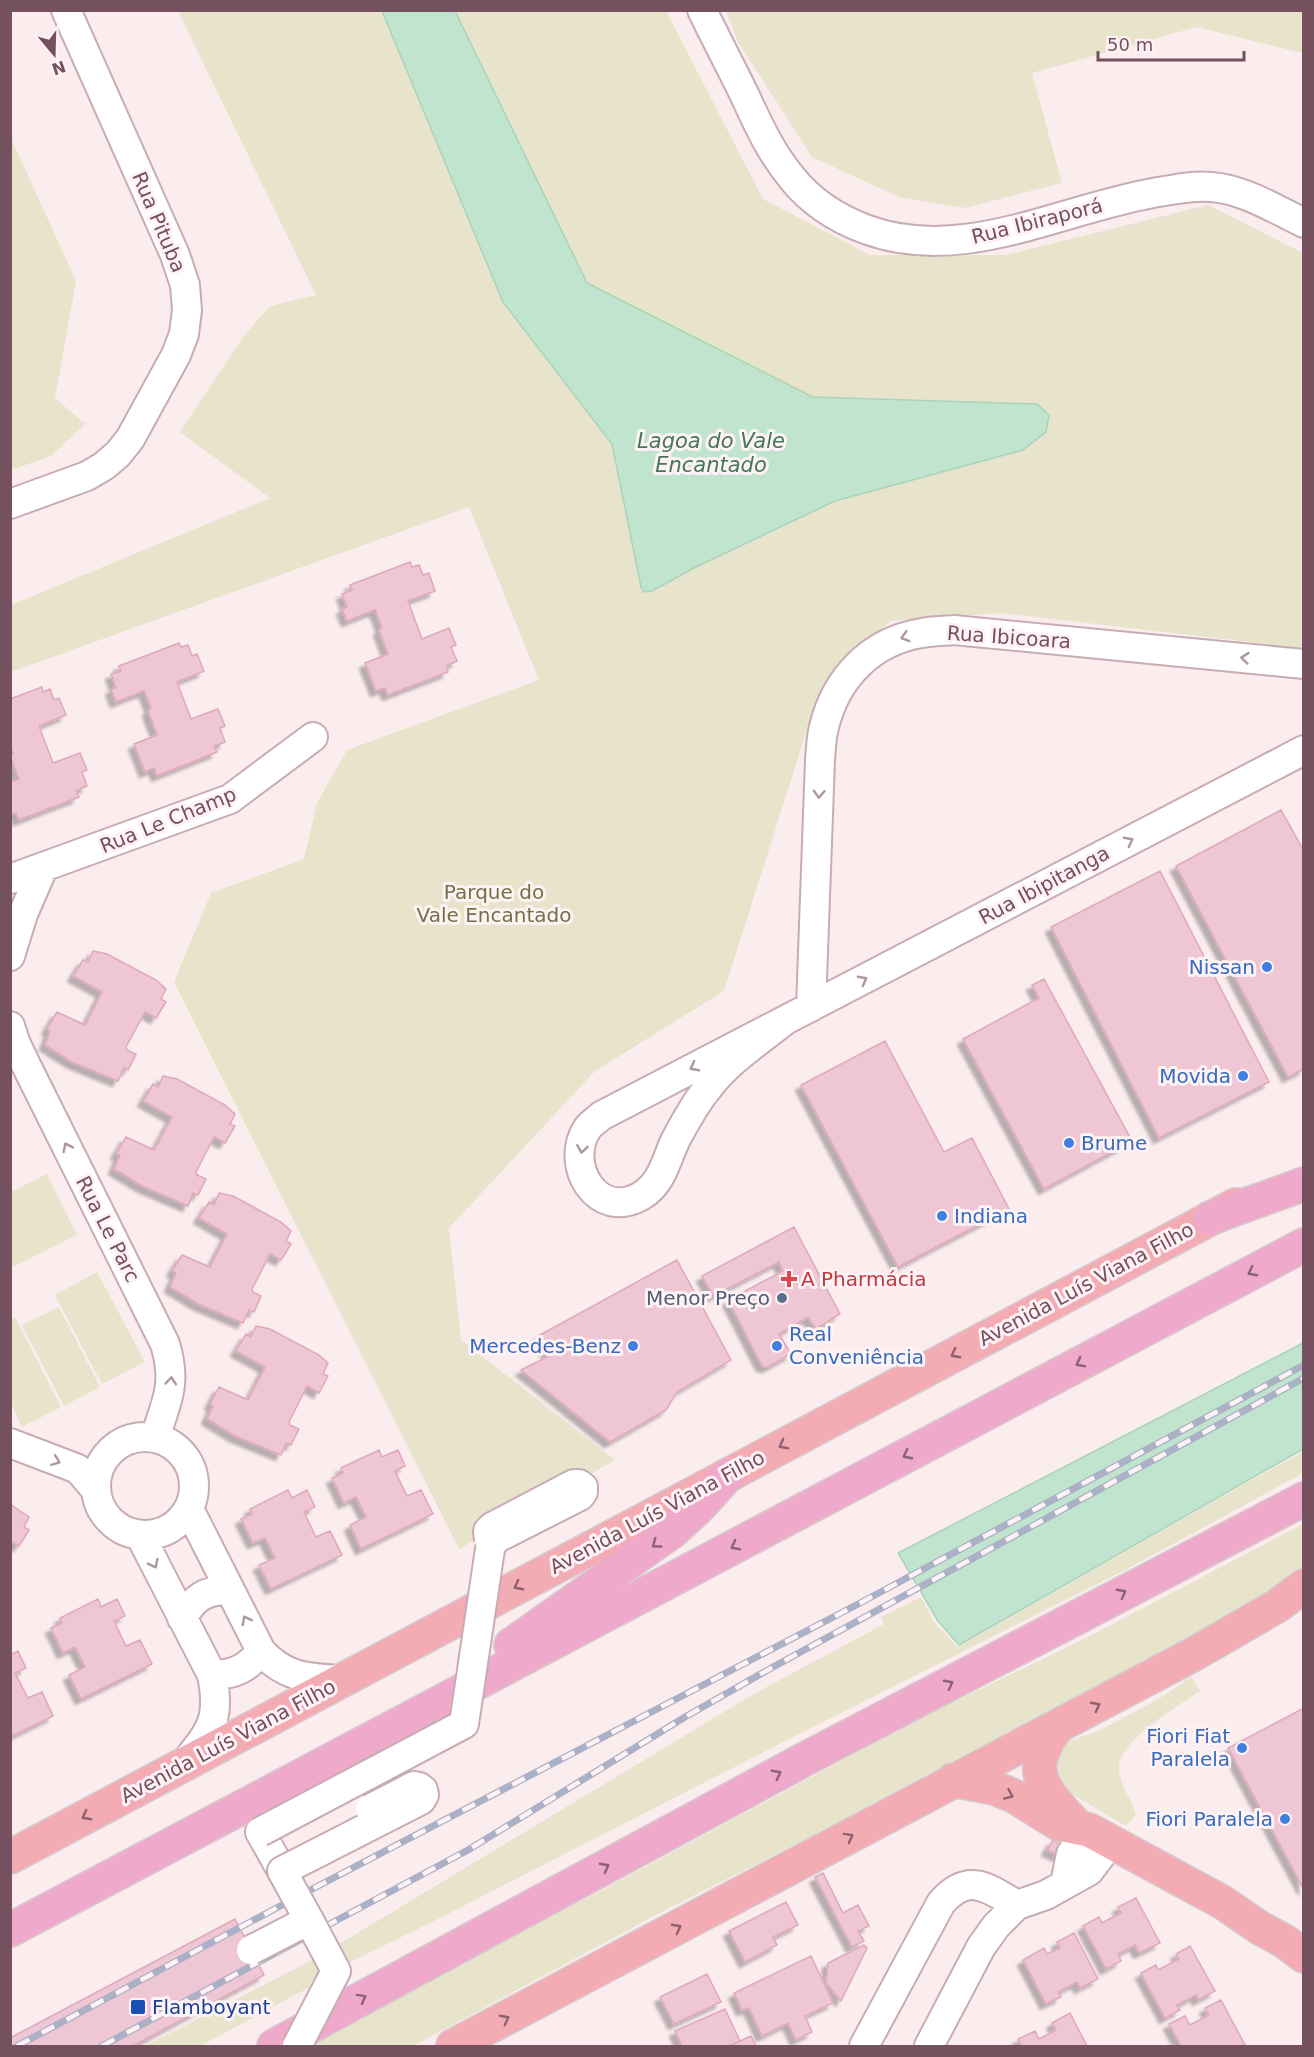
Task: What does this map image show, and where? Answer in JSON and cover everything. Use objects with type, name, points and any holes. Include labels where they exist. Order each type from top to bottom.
[{"type":"highway","points":[[1210,1218],[1304,1184]]},
{"type":"highway","points":[[10,1930],[1304,1245]]},
{"type":"highway","points":[[379,1735],[673,1531],[699,1507],[728,1474]]},
{"type":"highway","points":[[274,2046],[807,1758],[1304,1499]]},
{"type":"main road","name":"Avenida Luís Viana Filho","points":[[10,1857],[1304,1169]]},
{"type":"main road","points":[[453,2046],[1250,1623],[1304,1586]]},
{"type":"main road","points":[[1058,1726],[1046,1741],[1039,1758],[1040,1772],[1051,1798],[1092,1833],[1222,1902],[1304,1956]]},
{"type":"main road","points":[[953,1780],[994,1788],[1014,1796],[1059,1824],[1092,1833]]},
{"type":"street","name":"Rua Pituba","points":[[10,504],[87,476],[118,454],[130,439],[176,355],[184,334],[187,310],[185,285],[175,255],[66,10]]},
{"type":"street","name":"Rua Ibiraporá","points":[[702,10],[766,140],[792,178],[816,204],[848,223],[882,236],[918,241],[964,240],[1004,232],[1134,196],[1187,187],[1213,187],[1236,192],[1304,223]]},
{"type":"street","name":"Rua Ibicoara","points":[[811,1007],[820,760],[824,727],[836,694],[852,669],[871,653],[896,640],[912,635],[954,630],[1304,664]]},
{"type":"street","name":"Rua Le Champ","points":[[10,879],[230,799],[313,737]]},
{"type":"street","name":"Rua Ibipitanga","points":[[784,1021],[709,1086],[690,1113],[654,1186],[640,1197],[625,1202],[609,1202],[595,1194],[585,1180],[580,1162],[581,1145],[588,1128],[601,1116],[1304,750]]},
{"type":"street","points":[[10,956],[23,914],[43,868]]},
{"type":"street","name":"Rua Le Parc","points":[[10,1026],[26,1065],[165,1344],[172,1373],[171,1389],[155,1437]]},
{"type":"street","points":[[139,1437],[155,1437],[169,1442],[190,1464],[194,1479],[194,1495],[182,1519],[163,1532],[140,1535],[123,1530],[109,1520],[99,1506],[95,1489],[97,1474],[103,1460],[112,1449],[125,1441],[139,1437]]},
{"type":"street","points":[[10,1443],[78,1469],[95,1489]]},
{"type":"street","points":[[297,2046],[336,1971],[260,1832],[465,1724],[490,1549],[493,1542],[580,1496],[583,1487],[574,1484],[492,1527],[489,1531],[489,1540]]},
{"type":"street","points":[[189,1509],[261,1651],[281,1669],[296,1675],[342,1680]]},
{"type":"street","points":[[140,1535],[212,1676],[216,1708],[211,1727],[185,1763]]},
{"type":"street","points":[[182,1618],[190,1606],[202,1596],[216,1590],[230,1590]]},
{"type":"street","points":[[212,1676],[246,1668],[261,1651]]},
{"type":"street","points":[[282,1871],[421,1800],[424,1796],[423,1790],[414,1786],[370,1809]]},
{"type":"street","points":[[929,2046],[981,1947],[996,1926],[1017,1905],[1046,1895],[1089,1872],[1092,1833]]},
{"type":"street","points":[[864,2046],[948,1894],[959,1886],[973,1885],[989,1889],[1017,1905]]},
{"type":"street","points":[[251,1950],[309,1920]]},
{"type":"green space","name":"Parque do Vale Encantado","points":[[178,11],[382,11],[503,302],[612,444],[641,587],[652,591],[694,568],[835,501],[1023,451],[1037,404],[813,397],[587,283],[455,11],[666,11],[763,199],[870,255],[1006,255],[1208,205],[1303,253],[1303,648],[1000,613],[890,621],[817,698],[724,991],[595,1071],[449,1228],[461,1340],[615,1460],[459,1549],[174,982],[211,893],[304,859],[317,803],[347,750],[539,680],[469,507],[11,672],[11,605],[270,498],[180,432],[243,337],[270,306],[316,295]]},
{"type":"green space","points":[[726,11],[1303,11],[1303,53],[1197,27],[1032,73],[1062,183],[965,208],[899,197],[812,157],[738,42]]},
{"type":"green space","points":[[10,136],[76,281],[55,398],[85,424],[51,456],[11,470]]},
{"type":"green space","points":[[47,1174],[77,1235],[11,1268],[11,1192]]},
{"type":"green space","points":[[97,1272],[145,1362],[102,1384],[55,1295]]},
{"type":"green space","points":[[59,1307],[100,1387],[64,1406],[22,1325]]},
{"type":"green space","points":[[15,1317],[61,1407],[22,1427],[11,1404],[11,1320]]},
{"type":"green space","points":[[1303,1452],[1303,1473],[1131,1567],[324,1975],[314,1985],[200,2046],[145,2046],[316,1958],[752,1695],[884,1624],[881,1617],[921,1597],[934,1622],[958,1647]]},
{"type":"green space","points":[[1303,1524],[1303,1570],[1272,1595],[1182,1646],[969,1752],[806,1839],[673,1906],[413,2046],[308,2046],[399,1995],[608,1887],[926,1715],[1088,1637]]},
{"type":"green space","points":[[1191,1677],[1200,1691],[1140,1734],[1122,1756],[1119,1772],[1136,1815],[1126,1826],[1072,1794],[1060,1782],[1057,1755],[1065,1743],[1102,1729],[1157,1700]]},
{"type":"water","name":"Lagoa do Vale Encantado","points":[[382,11],[455,11],[587,283],[813,397],[1037,404],[1049,415],[1046,432],[1023,450],[835,501],[694,568],[652,591],[644,592],[641,587],[612,444],[503,302]]},
{"type":"water","points":[[1303,1343],[1303,1449],[959,1645],[938,1621],[898,1553]]},
{"type":"building","points":[[410,562],[412,567],[419,565],[423,575],[429,573],[435,591],[408,601],[422,639],[449,628],[456,645],[451,647],[457,661],[446,666],[448,672],[388,695],[385,688],[376,691],[365,663],[388,654],[379,630],[382,628],[375,610],[347,621],[342,609],[347,607],[342,594],[352,590],[350,585]]},
{"type":"building","points":[[179,643],[181,647],[188,645],[192,656],[197,654],[204,671],[177,682],[191,719],[218,709],[225,726],[220,728],[225,742],[214,746],[217,752],[157,776],[154,768],[145,772],[134,744],[157,735],[148,711],[151,708],[144,691],[116,702],[111,689],[116,688],[111,674],[121,671],[119,666]]},
{"type":"building","points":[[42,687],[43,692],[50,689],[54,700],[59,698],[66,715],[39,726],[53,763],[80,753],[87,770],[82,772],[87,786],[76,791],[79,797],[19,820],[16,813],[10,815],[10,782],[19,779],[10,756],[13,753],[10,747],[10,699]]},
{"type":"building","name":"Nissan","points":[[1281,810],[1304,851],[1304,1069],[1288,1077],[1176,866]]},
{"type":"building","points":[[1160,871],[1269,1082],[1159,1138],[1051,927]]},
{"type":"building","points":[[93,951],[107,954],[156,980],[166,989],[161,999],[166,1002],[156,1018],[145,1012],[126,1047],[127,1050],[136,1054],[128,1070],[124,1068],[118,1081],[72,1062],[45,1045],[50,1031],[47,1029],[57,1012],[85,1025],[102,992],[73,976],[83,960],[88,962]]},
{"type":"building","points":[[1044,979],[1132,1141],[1044,1189],[963,1039],[1039,998],[1032,985]]},
{"type":"building","points":[[885,1041],[944,1152],[972,1138],[1009,1209],[898,1267],[801,1085]]},
{"type":"building","points":[[163,1076],[177,1079],[225,1105],[235,1114],[230,1124],[235,1126],[225,1143],[214,1137],[196,1172],[197,1175],[206,1179],[198,1195],[193,1193],[188,1206],[142,1186],[114,1169],[120,1155],[116,1154],[126,1137],[154,1150],[172,1117],[143,1101],[153,1084],[158,1087]]},
{"type":"building","points":[[219,1193],[233,1196],[281,1222],[291,1231],[286,1241],[291,1244],[281,1260],[270,1254],[252,1289],[261,1296],[254,1312],[249,1310],[243,1323],[198,1304],[170,1287],[176,1273],[172,1271],[182,1255],[210,1267],[227,1234],[199,1218],[209,1202],[214,1205]]},
{"type":"building","name":"Menor Preço","points":[[794,1227],[840,1314],[816,1329],[808,1317],[779,1334],[791,1354],[768,1367],[762,1366],[728,1300],[783,1271],[779,1262],[713,1296],[702,1276]]},
{"type":"building","name":"Mercedes-Benz","points":[[677,1260],[731,1360],[677,1392],[666,1410],[610,1442],[521,1370],[549,1356],[538,1336]]},
{"type":"building","points":[[256,1326],[270,1329],[319,1355],[328,1363],[323,1374],[328,1376],[319,1393],[307,1386],[289,1422],[290,1425],[299,1429],[291,1445],[286,1443],[281,1455],[235,1436],[207,1419],[213,1406],[210,1404],[219,1387],[248,1400],[265,1367],[236,1351],[246,1334],[251,1337]]},
{"type":"building","points":[[379,1450],[382,1457],[398,1450],[405,1466],[395,1471],[407,1496],[421,1490],[433,1514],[361,1549],[350,1525],[366,1517],[356,1497],[344,1503],[332,1478],[343,1473],[341,1468]]},
{"type":"building","points":[[288,1490],[292,1498],[307,1490],[315,1507],[304,1512],[316,1537],[330,1531],[342,1555],[271,1589],[259,1565],[275,1558],[265,1538],[253,1543],[241,1519],[252,1514],[250,1509]]},
{"type":"building","points":[[10,1504],[29,1517],[24,1527],[29,1530],[19,1546],[10,1541]]},
{"type":"building","points":[[98,1599],[101,1607],[117,1599],[125,1616],[114,1621],[126,1646],[140,1640],[152,1664],[81,1699],[69,1675],[85,1667],[75,1647],[63,1653],[51,1628],[62,1623],[60,1618]]},
{"type":"building","points":[[18,1651],[26,1668],[15,1673],[28,1698],[42,1692],[53,1716],[10,1737],[10,1655]]},
{"type":"building","name":"Fiori Paralela","points":[[1304,1708],[1304,1890],[1228,1748]]},
{"type":"building","points":[[1053,1840],[1064,1847],[1059,1856],[1047,1850]]},
{"type":"building","points":[[823,1873],[843,1913],[858,1905],[869,1926],[858,1931],[864,1941],[852,1947],[815,1877]]},
{"type":"building","points":[[1136,1898],[1160,1943],[1139,1953],[1135,1945],[1118,1954],[1121,1961],[1106,1969],[1083,1926],[1099,1917],[1102,1923],[1121,1913],[1118,1907]]},
{"type":"building","points":[[786,1902],[798,1925],[773,1937],[777,1945],[745,1962],[729,1931]]},
{"type":"building","name":"Flamboyant","points":[[235,1919],[264,1975],[133,2046],[10,2046],[10,2038]]},
{"type":"building","points":[[1074,1933],[1098,1979],[1080,1988],[1077,1982],[1058,1992],[1061,1997],[1046,2004],[1023,1960],[1044,1948],[1047,1954],[1060,1948],[1057,1942]]},
{"type":"building","points":[[864,1945],[867,1948],[841,2001],[826,1983],[828,1963]]},
{"type":"building","points":[[1190,1946],[1215,1991],[1198,2000],[1196,1995],[1177,2005],[1180,2010],[1165,2018],[1141,1973],[1156,1965],[1158,1970],[1179,1959],[1176,1954]]},
{"type":"building","points":[[811,1956],[833,2003],[805,2016],[812,2032],[796,2040],[788,2023],[762,2036],[749,2008],[742,2010],[734,1993]]},
{"type":"building","points":[[707,1974],[721,2002],[674,2024],[660,1997]]},
{"type":"building","points":[[1221,2000],[1245,2045],[1181,2046],[1169,2024],[1185,2016],[1190,2025],[1209,2015],[1205,2008]]},
{"type":"building","points":[[725,2009],[740,2041],[729,2046],[682,2046],[675,2031]]},
{"type":"building","points":[[1070,2013],[1087,2046],[1022,2046],[1018,2039],[1035,2031],[1039,2039],[1056,2030],[1052,2023]]},
{"type":"building","points":[[751,2036],[756,2046],[729,2046]]},
{"type":"railway","points":[[17,2046],[862,1602],[1304,1365]]},
{"type":"railway","points":[[102,2046],[468,1850],[685,1717],[773,1667],[1304,1378]]},
{"type":"place","name":"Nissan","points":[[1267,967]]},
{"type":"place","name":"Movida","points":[[1243,1076]]},
{"type":"place","name":"Brume","points":[[1069,1143]]},
{"type":"place","name":"Indiana","points":[[942,1216]]},
{"type":"place","name":"A Pharmácia","points":[[789,1279]]},
{"type":"place","name":"Menor Preço","points":[[782,1298]]},
{"type":"place","name":"Mercedes-Benz","points":[[633,1346]]},
{"type":"place","name":"Real Conveniência","points":[[777,1346]]},
{"type":"place","name":"Fiori Fiat Paralela","points":[[1242,1748]]},
{"type":"place","name":"Fiori Paralela","points":[[1285,1819]]},
{"type":"place","name":"Flamboyant","points":[[138,2007]]}]
